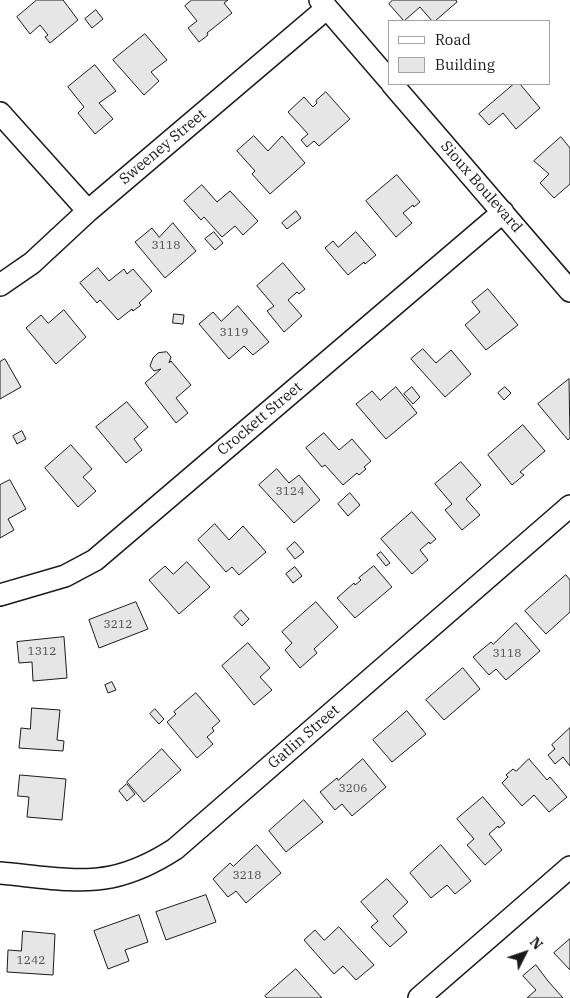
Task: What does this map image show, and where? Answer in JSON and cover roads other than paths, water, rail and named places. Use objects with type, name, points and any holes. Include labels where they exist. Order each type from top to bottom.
[{"type":"street","points":[[323,4],[388,79]]},
{"type":"street","name":"Sweeney Street","points":[[0,285],[32,263],[88,211],[323,4]]},
{"type":"street","name":"Sioux Boulevard","points":[[393,85],[570,291]]},
{"type":"street","points":[[0,113],[88,211]]},
{"type":"street","name":"Crockett Street","points":[[0,595],[65,576],[95,560],[503,212]]},
{"type":"street","name":"Gatlin Street","points":[[0,873],[84,880],[111,877],[132,871],[169,853],[570,506]]},
{"type":"street","points":[[418,998],[570,867]]}]
